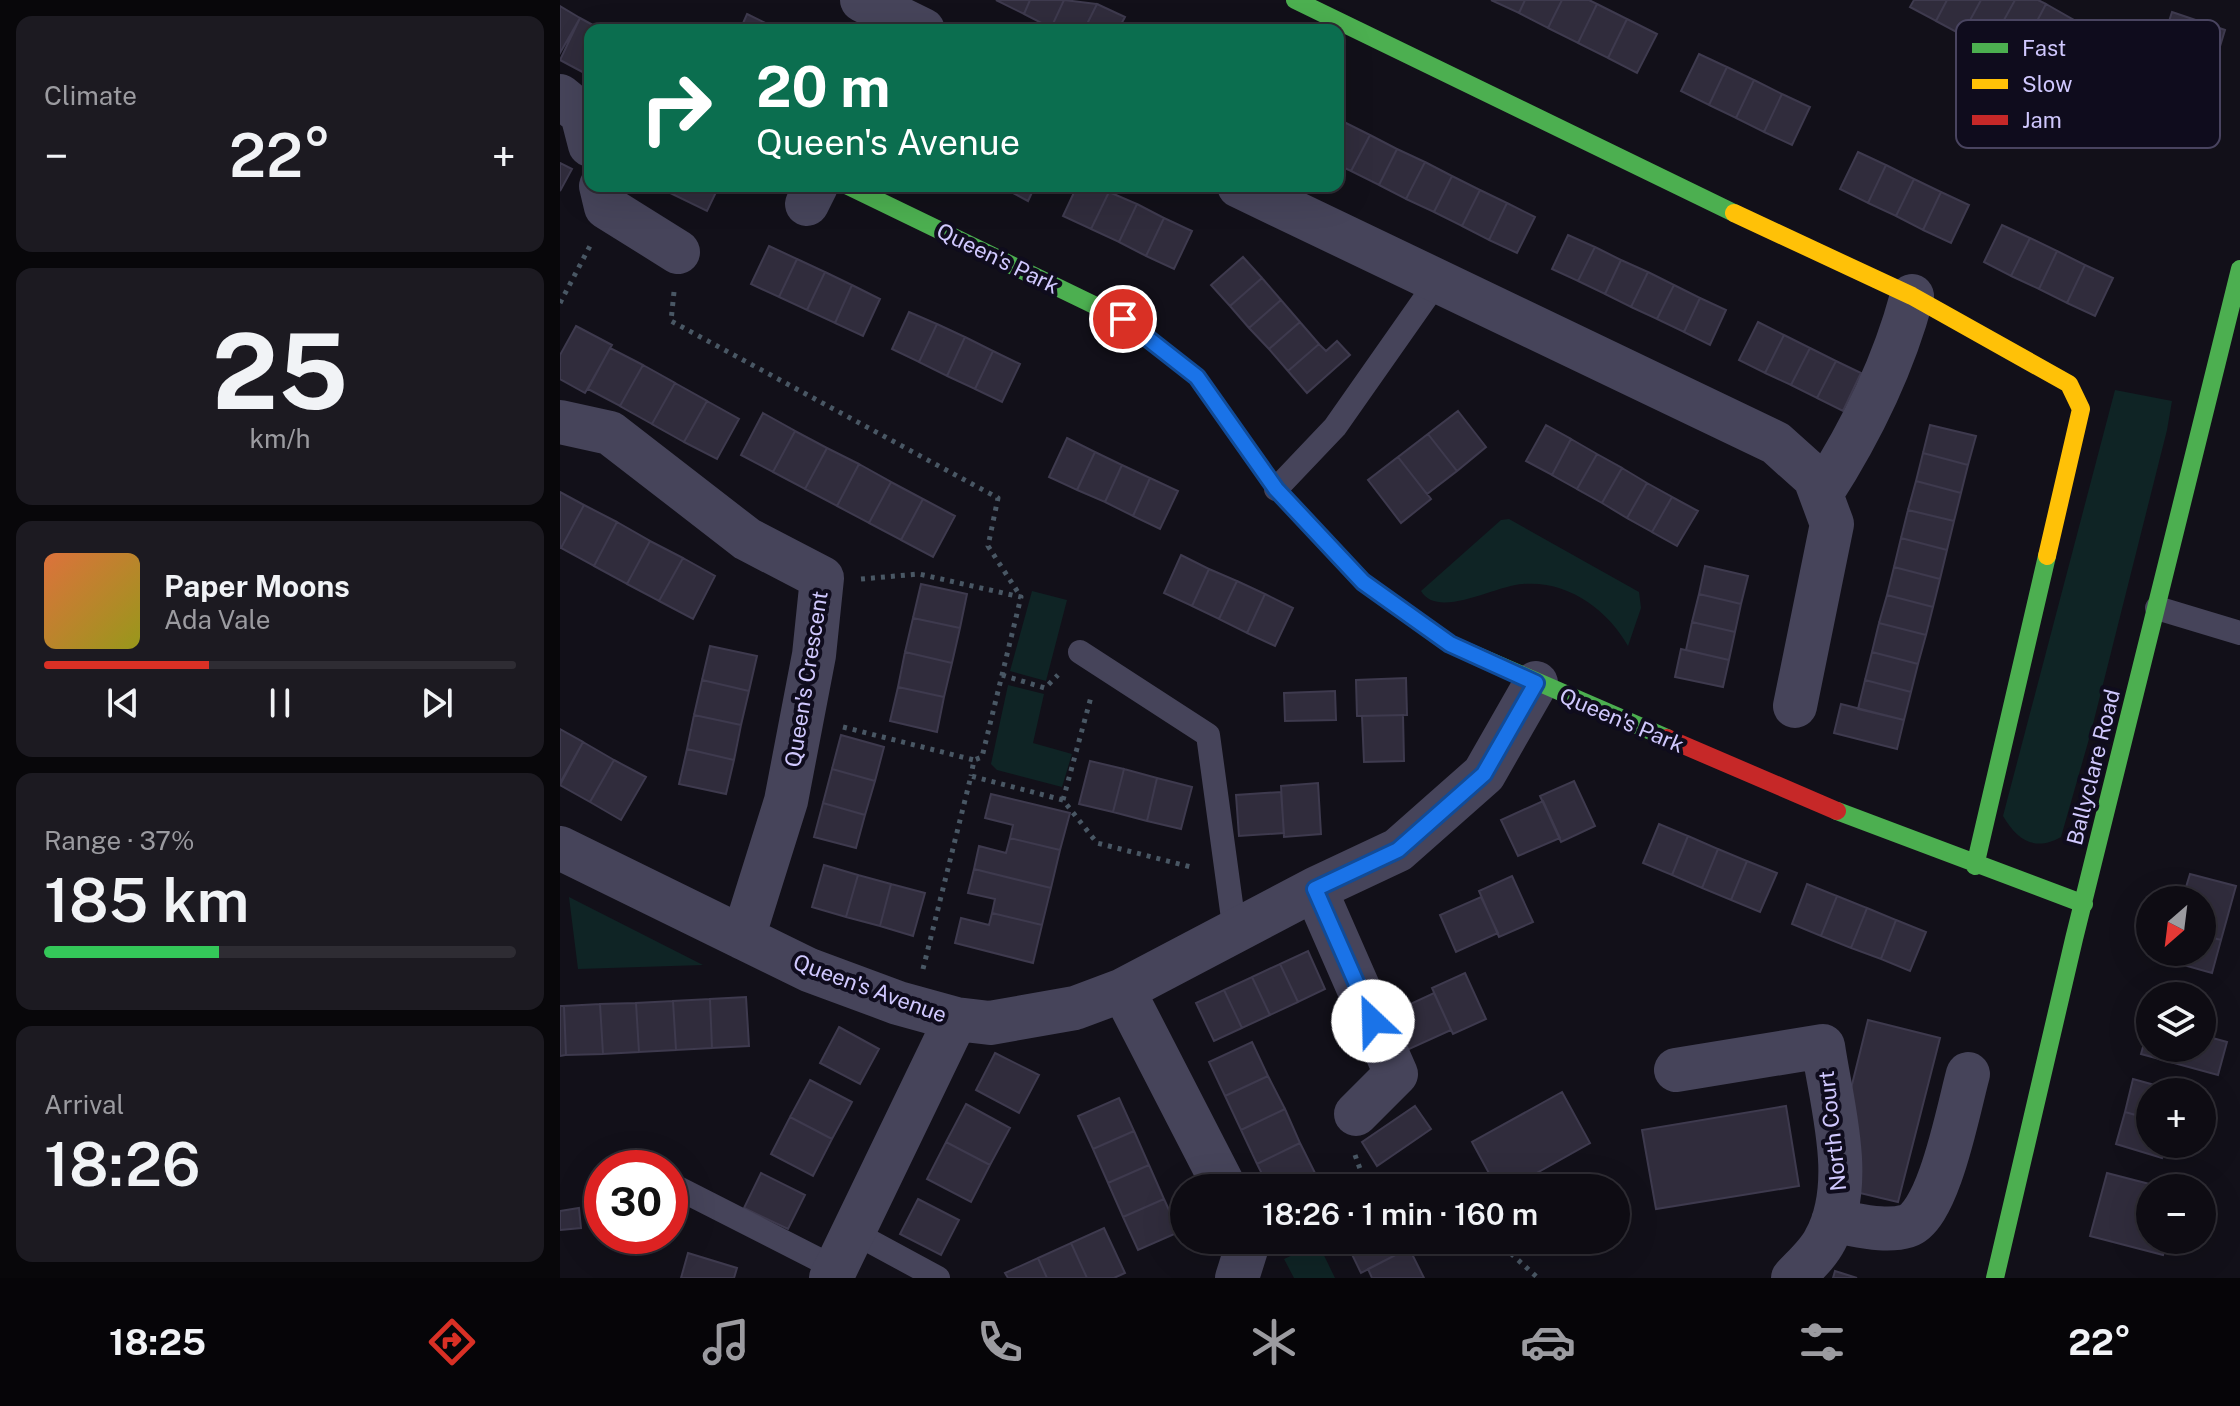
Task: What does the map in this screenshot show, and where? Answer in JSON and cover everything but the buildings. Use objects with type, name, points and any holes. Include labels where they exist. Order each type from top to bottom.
[{"type":"street","points":[[1295,0],[1344,24]]},
{"type":"street","points":[[1344,24],[1604,152],[1912,296],[2069,384],[2081,409],[2056,501],[1975,866]]},
{"type":"street","points":[[560,96],[582,114],[584,122]]},
{"type":"street","name":"Queen's Park","points":[[860,192],[1123,319],[1197,377],[1276,489],[1363,582],[1450,644],[1536,683],[1975,866],[2084,904]]},
{"type":"street","points":[[1251,192],[1776,443],[1815,478],[1832,524],[1795,706]]},
{"type":"street","points":[[605,198],[678,252]]},
{"type":"street","name":"Ballyclare Road","points":[[1995,1278],[2240,269]]},
{"type":"street","points":[[1821,494],[1850,450],[1882,384],[1912,296]]},
{"type":"street","name":"Queen's Crescent","points":[[560,422],[610,433],[747,539],[822,578],[814,655],[786,801],[743,938]]},
{"type":"street","name":"Queen's Avenue","points":[[560,848],[809,970],[914,1007],[956,1019],[990,1023],[1075,1008],[1123,990],[1315,889],[1398,850],[1484,774],[1536,683]]},
{"type":"street","points":[[1315,889],[1396,1074],[1356,1114]]},
{"type":"street","points":[[1123,990],[1218,1174]]},
{"type":"street","points":[[839,1259],[956,1019]]},
{"type":"street","name":"North Court","points":[[1676,1070],[1823,1046],[1840,1172],[1839,1205],[1825,1242],[1793,1278]]},
{"type":"street","name":"North Court","points":[[1833,1221],[1880,1228],[1909,1225],[1926,1211],[1935,1191],[1968,1074]]},
{"type":"street","points":[[1237,1278],[1245,1254]]},
{"type":"lane","points":[[1276,489],[1335,427],[1436,283]]},
{"type":"lane","points":[[2157,608],[2240,633]]},
{"type":"lane","points":[[1089,658],[1208,735],[1235,933]]},
{"type":"lane","points":[[688,1192],[839,1259],[938,1278]]},
{"type":"path","points":[[560,303],[605,198]]},
{"type":"path","points":[[678,252],[671,321],[998,498],[988,546],[1021,597],[982,757],[974,760],[802,717]]},
{"type":"path","points":[[822,578],[878,579],[919,574],[1021,597]]},
{"type":"path","points":[[1002,675],[1045,688],[1089,658]]},
{"type":"path","points":[[1063,800],[1089,658]]},
{"type":"path","points":[[914,1007],[974,760]]},
{"type":"path","points":[[971,776],[1063,800],[1097,843],[1227,874]]},
{"type":"path","points":[[1511,1254],[1538,1278]]},
{"type":"green space","points":[[2115,390],[2172,401],[2167,430],[2091,732],[2061,837],[2035,843],[2014,832],[2003,816]]},
{"type":"green space","points":[[1509,519],[1639,592],[1641,608],[1628,646],[1598,610],[1571,592],[1556,587],[1523,584],[1454,602],[1429,599],[1421,591],[1501,520]]},
{"type":"green space","points":[[1032,591],[1067,600],[1046,681],[1010,671]]},
{"type":"green space","points":[[1008,685],[1044,694],[1033,743],[1072,754],[1062,787],[997,770],[991,764]]},
{"type":"green space","points":[[569,897],[703,965],[578,969]]},
{"type":"green space","points":[[1295,1254],[1323,1254],[1335,1278],[1294,1278],[1284,1259]]},
{"type":"traffic: fast","points":[[1295,0],[1734,213]]},
{"type":"traffic: fast","points":[[860,192],[1123,319],[1197,377],[1276,489],[1363,582],[1450,644],[1667,738]]},
{"type":"traffic: fast","points":[[1995,1278],[2074,939],[2240,269]]},
{"type":"traffic: fast","points":[[1975,866],[2047,556]]},
{"type":"traffic: fast","points":[[1837,811],[2084,904]]},
{"type":"traffic: slow","points":[[1734,213],[1912,296],[2069,384],[2081,409],[2047,556]]},
{"type":"traffic: jam","points":[[1667,738],[1837,811]]},
{"type":"route","points":[[1123,319],[1197,377],[1276,489],[1363,582],[1450,644],[1536,683],[1484,774],[1398,850],[1315,889],[1373,1021]]}]
